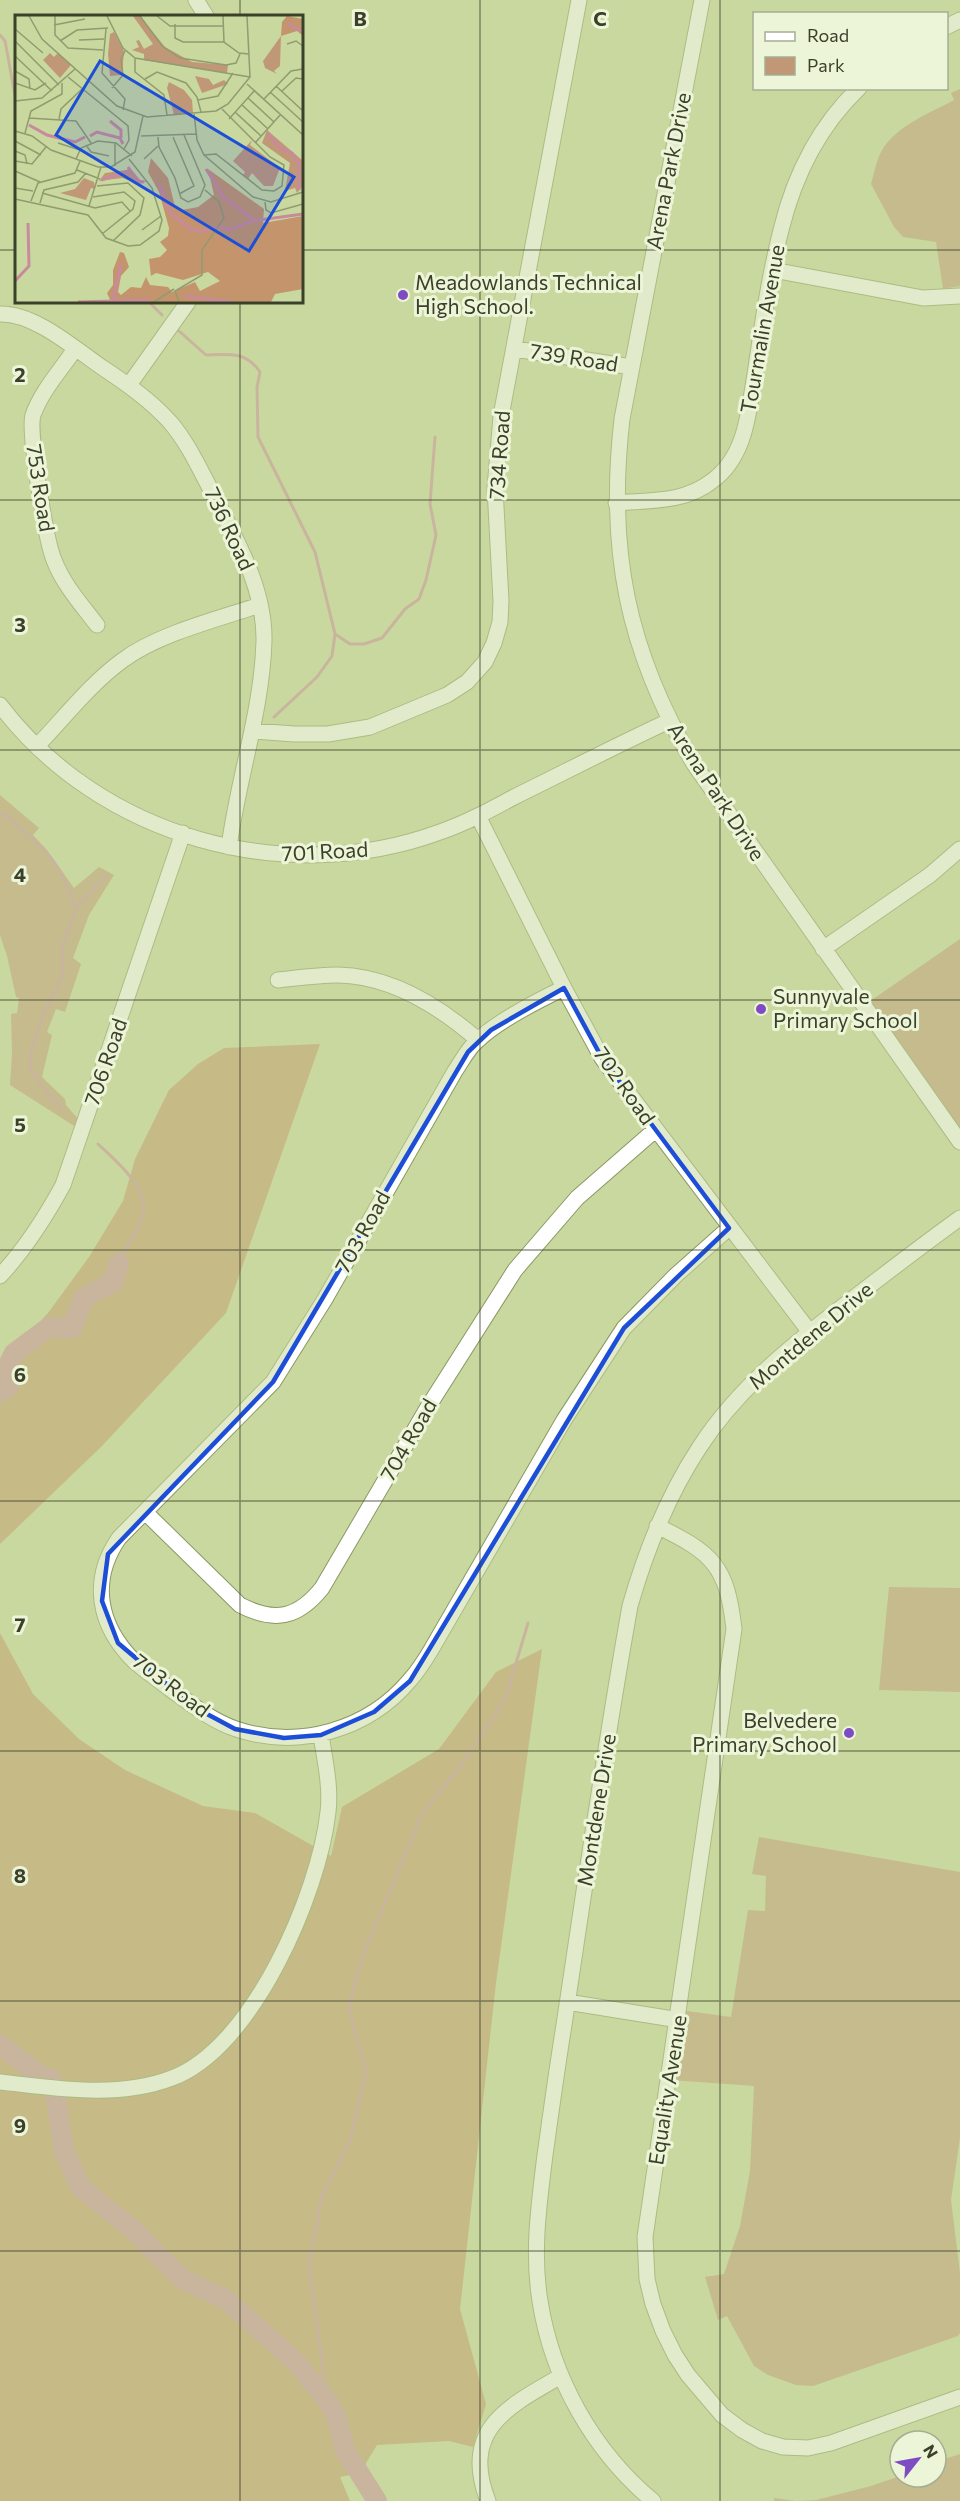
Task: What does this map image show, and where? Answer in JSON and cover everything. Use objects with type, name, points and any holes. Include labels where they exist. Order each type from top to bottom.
[{"type":"street","points":[[196,0],[205,15]]},
{"type":"street","name":"734 Road","points":[[253,731],[328,734],[370,727],[447,695],[467,682],[485,662],[500,622],[501,601],[496,524],[497,452],[501,416],[579,0]]},
{"type":"street","name":"Arena Park Drive","points":[[702,0],[632,367],[619,449],[616,503],[621,562],[633,628],[654,688],[669,721],[694,764],[960,1142]]},
{"type":"street","name":"Tourmalin Avenue","points":[[616,503],[674,499],[689,494],[712,481],[730,463],[742,440],[746,425],[780,231],[802,167],[829,122],[857,90]]},
{"type":"street","points":[[772,270],[923,298],[960,296]]},
{"type":"street","points":[[129,385],[187,303]]},
{"type":"street","name":"736 Road","points":[[0,314],[24,317],[129,385],[155,406],[183,438],[248,565],[260,605],[264,640],[253,731],[229,847]]},
{"type":"street","name":"753 Road","points":[[75,349],[38,405],[31,422],[31,432],[47,538],[53,559],[63,579],[97,625]]},
{"type":"street","name":"739 Road","points":[[515,349],[632,367]]},
{"type":"street","points":[[38,746],[105,675],[123,660],[196,627],[260,605]]},
{"type":"street","name":"701 Road","points":[[0,705],[38,746],[70,774],[109,800],[155,823],[183,833],[229,847],[271,855],[344,854],[419,839],[441,832],[478,816],[669,721]]},
{"type":"street","name":"702 Road","points":[[478,816],[564,988],[602,1058],[809,1332]]},
{"type":"street","name":"706 Road","points":[[0,1276],[31,1239],[63,1185],[183,833]]},
{"type":"street","points":[[823,950],[930,875],[960,849]]},
{"type":"street","points":[[278,980],[338,975],[369,979],[428,1002],[478,1040]]},
{"type":"street","name":"703 Road","points":[[564,988],[531,1005],[478,1040],[455,1071],[325,1299],[273,1382],[119,1538],[108,1554],[102,1574],[102,1601],[107,1623],[118,1643],[135,1662],[194,1707],[236,1729],[263,1736],[284,1738],[321,1735],[347,1726],[374,1712],[410,1681],[431,1650],[564,1420],[624,1328],[659,1290],[729,1228]]},
{"type":"street","name":"704 Road","points":[[145,1512],[240,1605],[254,1612],[279,1616],[290,1614],[304,1607],[322,1588],[428,1407],[515,1270],[576,1198],[655,1130]]},
{"type":"street","name":"Montdene Drive","points":[[653,2501],[630,2480],[592,2434],[561,2376],[547,2334],[536,2271],[536,2236],[567,2002],[630,1606],[642,1563],[657,1526],[699,1448],[724,1414],[760,1373],[809,1332],[960,1218]]},
{"type":"street","name":"Equality Avenue","points":[[657,1526],[693,1543],[709,1557],[728,1588],[734,1629],[679,2020],[645,2238],[647,2280],[663,2331],[688,2375],[722,2415],[762,2441],[783,2447],[808,2448],[831,2443],[960,2397]]},
{"type":"street","points":[[0,2082],[64,2089],[111,2090],[146,2086],[173,2078],[198,2065],[210,2055],[242,2019],[269,1976],[289,1939],[318,1864],[325,1833],[329,1791],[321,1735]]},
{"type":"street","points":[[567,2002],[679,2020]]},
{"type":"street","points":[[488,2501],[481,2465],[489,2430],[501,2414],[514,2403],[561,2376]]},
{"type":"highlighted area","points":[[564,988],[602,1058],[729,1228],[624,1328],[410,1681],[374,1712],[321,1735],[284,1738],[235,1729],[194,1707],[118,1643],[102,1601],[108,1554],[273,1382],[468,1052],[491,1030]]},
{"type":"green space","points":[[960,89],[960,286],[943,289],[936,242],[903,237],[894,227],[871,184],[879,156],[887,143],[914,121],[954,100],[951,93]]},
{"type":"green space","points":[[0,795],[39,828],[33,835],[47,850],[74,888],[99,867],[114,875],[89,915],[73,958],[81,964],[65,1012],[56,1009],[47,1032],[52,1035],[42,1077],[65,1099],[66,1105],[84,1126],[82,1131],[10,1085],[11,1014],[17,1013],[19,998],[16,997],[0,935]]},
{"type":"green space","points":[[960,939],[960,1140],[863,1006]]},
{"type":"green space","points":[[889,1587],[960,1588],[960,1692],[879,1690]]},
{"type":"green space","points":[[759,1837],[960,1872],[960,2138],[951,2200],[960,2273],[960,2333],[958,2336],[813,2386],[796,2385],[768,2375],[754,2366],[727,2316],[718,2320],[705,2277],[724,2274],[740,2226],[750,2171],[754,2086],[670,2080],[680,2010],[731,2017],[748,1910],[765,1911],[766,1876],[752,1874]]},
{"type":"green space","points":[[960,2454],[960,2501],[796,2501],[816,2500],[888,2480],[888,2489],[948,2489],[948,2458]]},
{"type":"green space","points":[[774,2498],[796,2501],[774,2501]]},
{"type":"shaded area","points":[[320,1044],[226,1313],[102,1446],[0,1544],[0,1365],[48,1313],[89,1257],[123,1201],[135,1159],[169,1090],[198,1064],[224,1048]]},
{"type":"shaded area","points":[[0,1633],[33,1694],[79,1739],[125,1770],[203,1806],[255,1813],[331,1856],[342,1807],[439,1749],[496,1672],[542,1649],[496,1983],[460,2309],[486,2404],[473,2447],[449,2441],[377,2445],[360,2473],[340,2477],[350,2501],[0,2501]]},
{"type":"waterway","points":[[0,35],[5,41],[15,96]]},
{"type":"waterway","points":[[150,303],[162,315]]},
{"type":"waterway","points":[[179,331],[206,355],[229,354],[243,357],[255,365],[260,372],[257,387],[258,437],[315,552],[335,634],[332,656],[317,677],[274,717]]},
{"type":"waterway","points":[[335,634],[350,644],[364,644],[382,638],[405,609],[419,599],[426,580],[436,535],[430,504],[435,437]]},
{"type":"waterway","points":[[0,812],[47,853],[63,877],[75,909]]},
{"type":"waterway","points":[[62,1109],[39,1083],[30,1068],[32,1046],[43,1015],[63,975],[63,945],[75,909],[105,876]]},
{"type":"waterway","points":[[98,1144],[123,1168],[138,1188],[144,1210],[141,1221],[119,1263]]},
{"type":"waterway","points":[[0,1392],[9,1386],[9,1380],[4,1373],[14,1353],[49,1327],[72,1328],[84,1298],[113,1282],[119,1263]]},
{"type":"waterway","points":[[327,2400],[309,2265],[322,2196],[350,2141],[366,2073],[349,2008],[361,1960],[422,1814],[467,1757],[505,1700],[528,1623]]},
{"type":"waterway","points":[[0,2045],[40,2075],[51,2079],[64,2151],[81,2188],[130,2227],[182,2279],[225,2299],[295,2361],[327,2400],[336,2416],[345,2450],[377,2501]]},
{"type":"place","name":"Meadowlands Technical High School.","points":[[403,295]]},
{"type":"place","name":"Sunnyvale Primary School","points":[[761,1009]]},
{"type":"place","name":"Belvedere Primary School","points":[[849,1733]]}]
